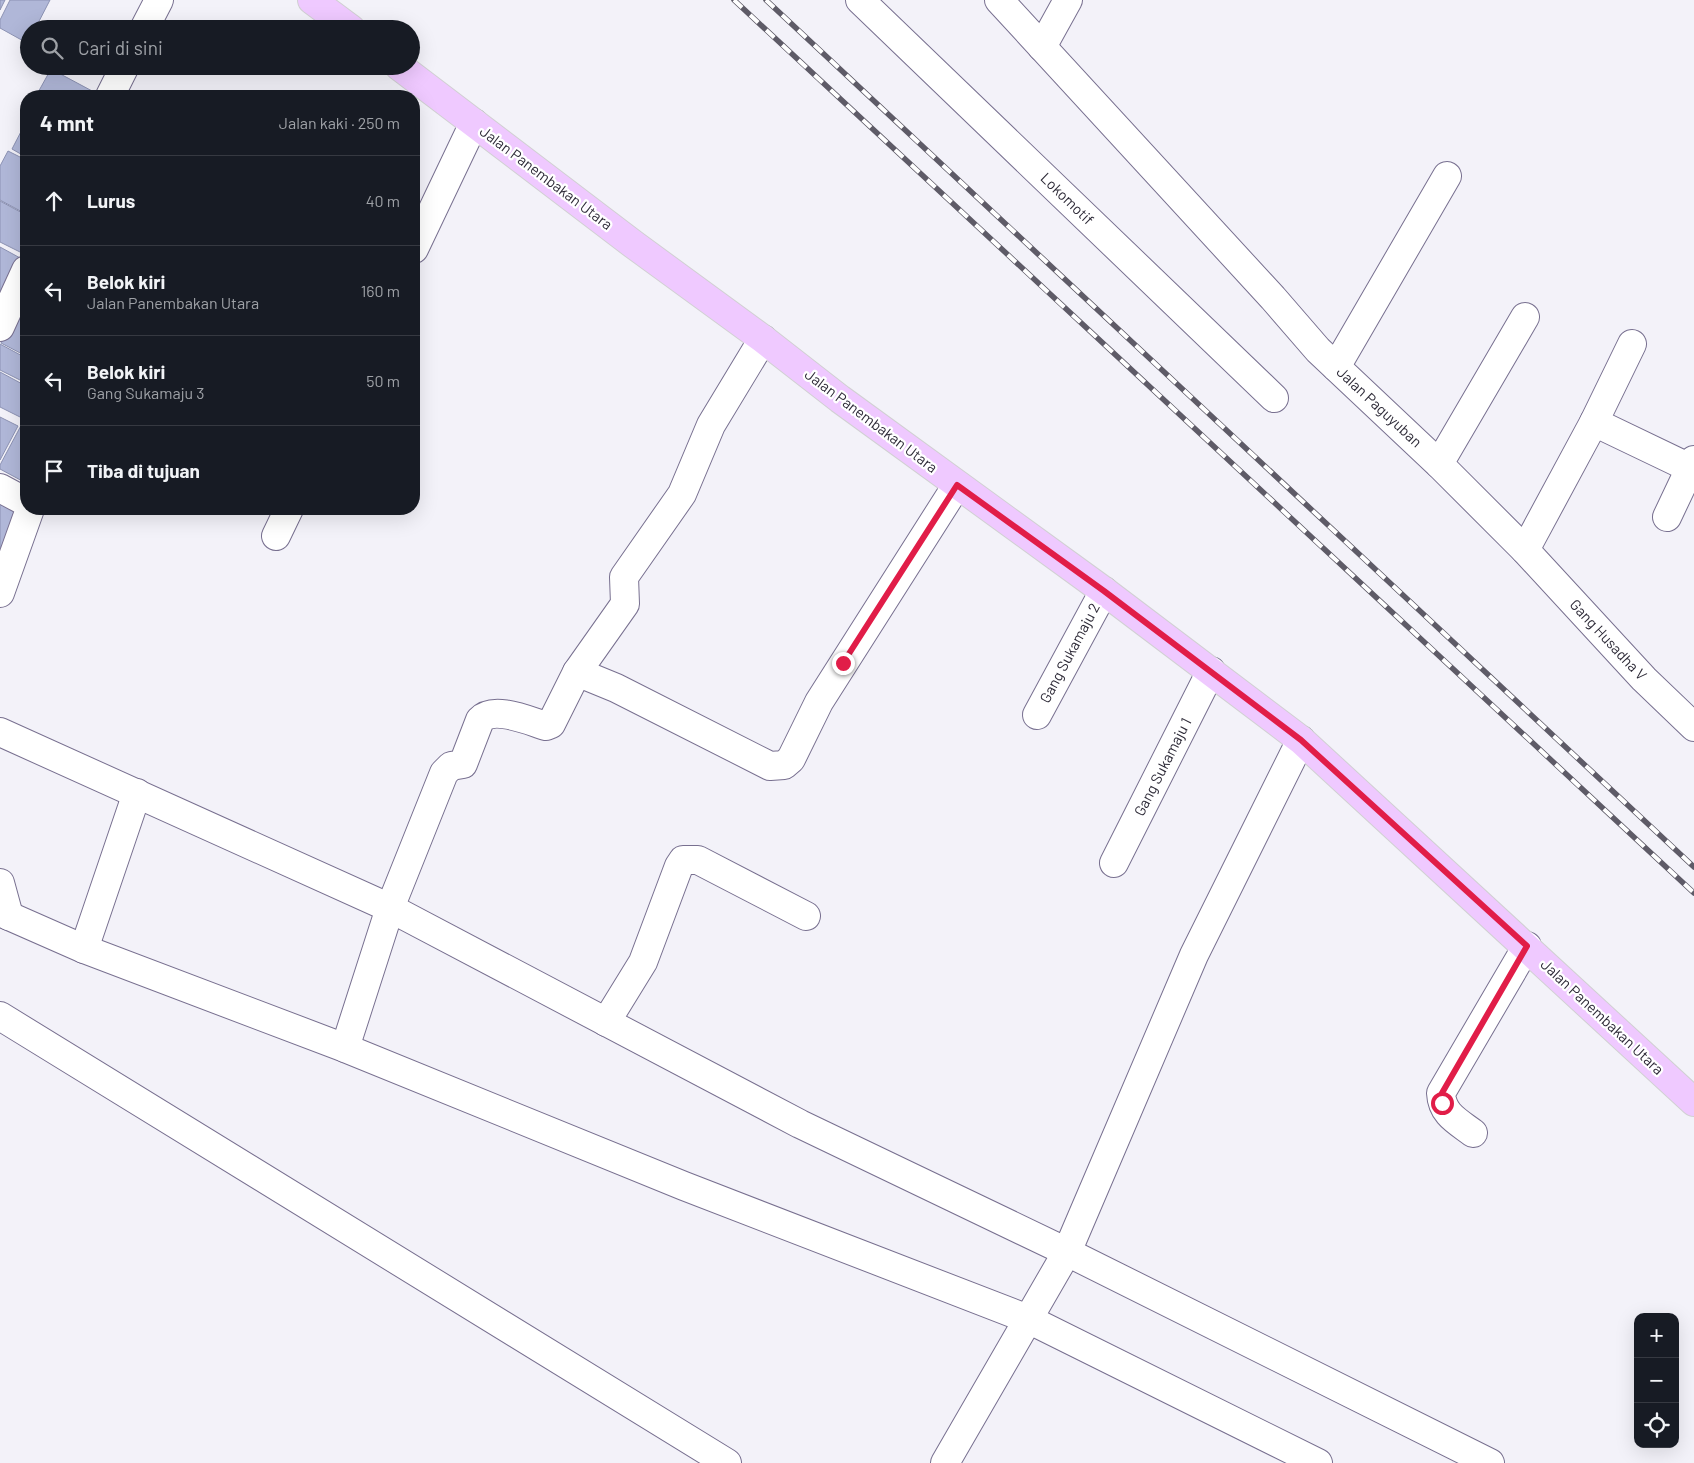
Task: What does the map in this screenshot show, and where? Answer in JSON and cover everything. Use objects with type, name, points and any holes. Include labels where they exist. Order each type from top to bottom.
[{"type":"main road","points":[[312,0],[338,20]]},
{"type":"main road","name":"Jalan Panembakan Utara","points":[[411,75],[840,399],[1104,591],[1301,740],[1527,946],[1694,1102]]},
{"type":"street","points":[[148,20],[158,0]]},
{"type":"street","name":"Lokomotif","points":[[860,0],[1274,398]]},
{"type":"street","name":"Jalan Paguyuban","points":[[999,0],[1327,358],[1439,464],[1525,550]]},
{"type":"street","points":[[1042,47],[1068,0]]},
{"type":"street","points":[[113,90],[120,75]]},
{"type":"street","points":[[420,236],[474,123]]},
{"type":"street","points":[[1327,358],[1448,176]]},
{"type":"street","points":[[0,327],[20,283]]},
{"type":"street","points":[[1439,464],[1525,317]]},
{"type":"street","points":[[345,1048],[390,908],[444,772],[451,766],[463,764],[480,720],[484,716],[496,713],[549,726],[577,672],[625,604],[624,577],[682,494],[711,426],[763,339]]},
{"type":"street","points":[[1525,550],[1594,422],[1632,344]]},
{"type":"street","points":[[1594,422],[1692,464],[1667,517]]},
{"type":"street","points":[[577,672],[616,688],[770,766],[784,765],[791,759],[820,702],[957,485]]},
{"type":"street","points":[[0,488],[20,499]]},
{"type":"street","points":[[0,593],[28,515]]},
{"type":"street","points":[[276,536],[286,515]]},
{"type":"street","name":"Gang Husadha V","points":[[1525,550],[1644,679],[1694,727]]},
{"type":"street","name":"Gang Sukamaju 2","points":[[1037,715],[1104,591]]},
{"type":"street","name":"Gang Sukamaju 1","points":[[1114,863],[1211,672]]},
{"type":"street","points":[[0,732],[390,908],[800,1124],[1067,1252],[1490,1463]]},
{"type":"street","points":[[945,1463],[1067,1252],[1194,955],[1301,740]]},
{"type":"street","points":[[84,949],[137,793]]},
{"type":"street","points":[[606,1022],[643,962],[683,860],[698,860],[806,916]]},
{"type":"street","points":[[0,883],[4,914],[84,949],[345,1048],[684,1186],[1028,1319],[1318,1463]]},
{"type":"street","points":[[1473,1133],[1448,1114],[1442,1103],[1442,1093],[1527,946]]},
{"type":"street","points":[[0,1016],[727,1463]]},
{"type":"building","points":[[0,0],[5,0],[0,10]]},
{"type":"building","points":[[10,0],[50,0],[40,20],[20,20],[20,39],[0,28],[0,20]]},
{"type":"building","points":[[48,75],[62,75],[90,90],[39,90]]},
{"type":"building","points":[[20,134],[20,154],[12,149]]},
{"type":"building","points":[[8,151],[20,157],[20,211],[0,200],[0,166]]},
{"type":"building","points":[[0,201],[20,212],[20,252],[0,242]]},
{"type":"building","points":[[0,247],[20,258],[20,262],[0,297]]},
{"type":"building","points":[[16,314],[20,316],[20,353],[1,343]]},
{"type":"building","points":[[0,344],[20,355],[20,380],[0,370]]},
{"type":"building","points":[[0,372],[20,383],[20,417],[0,407]]},
{"type":"building","points":[[0,417],[18,426],[0,460]]},
{"type":"building","points":[[20,428],[20,480],[0,469],[0,465]]},
{"type":"building","points":[[0,496],[20,507],[20,515],[26,515],[8,551],[0,547]]},
{"type":"railway","points":[[734,0],[1694,893]]},
{"type":"railway","points":[[766,0],[1694,867]]},
{"type":"route","points":[[843,663],[928,527],[957,485],[1104,591],[1301,740],[1527,946],[1442,1093],[1442,1103]]}]
